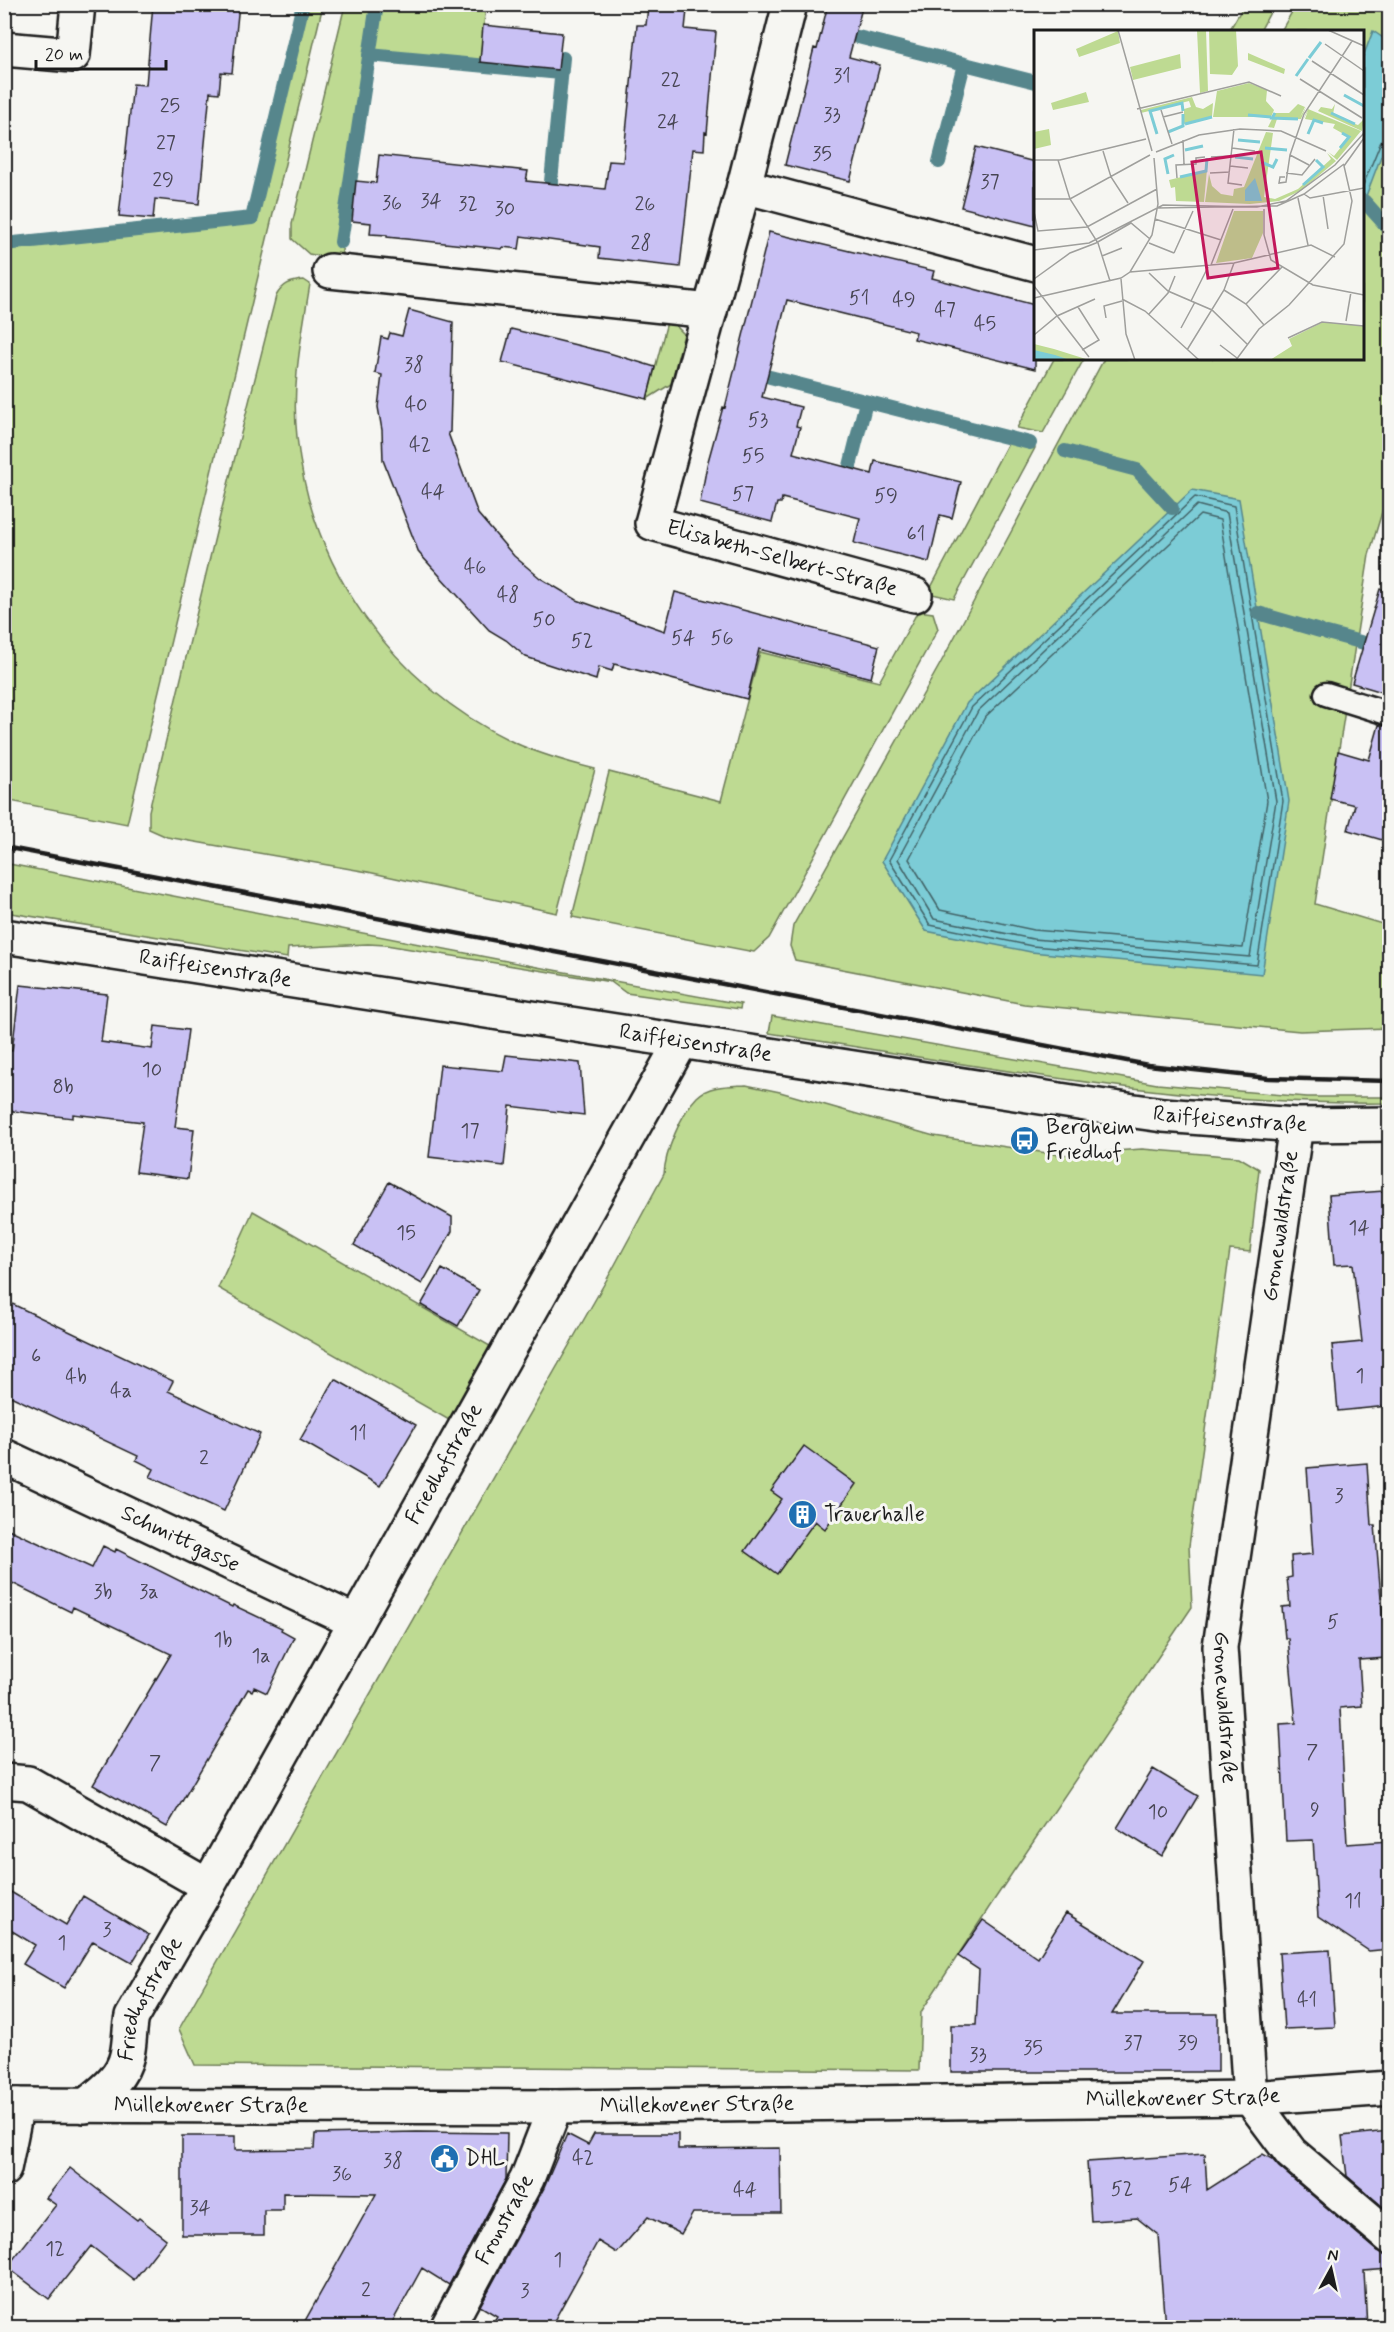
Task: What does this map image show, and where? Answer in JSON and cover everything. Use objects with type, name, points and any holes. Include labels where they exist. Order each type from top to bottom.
[{"type":"street","points":[[4,49],[73,55],[78,4]]},
{"type":"street","name":"Elisabeth-Selbert-Straße","points":[[790,4],[744,186],[652,523],[915,595]]},
{"type":"street","points":[[744,186],[1034,264]]},
{"type":"street","points":[[330,271],[710,311]]},
{"type":"street","name":"Raiffeisenstraße","points":[[4,936],[1092,1105],[1163,1114],[1296,1125],[1389,1124]]},
{"type":"street","name":"Friedhofstraße","points":[[85,2106],[110,2086],[121,2072],[127,2055],[132,2017],[208,1886],[681,1042]]},
{"type":"street","name":"Gronewaldstraße","points":[[1250,2098],[1220,1647],[1296,1125]]},
{"type":"street","name":"Schmittgasse","points":[[4,1456],[356,1622]]},
{"type":"street","points":[[4,1781],[28,1783],[208,1886]]},
{"type":"street","name":"Müllekovener Straße","points":[[11,2105],[555,2107],[1250,2098],[1389,2088]]},
{"type":"street","points":[[1250,2098],[1291,2153],[1389,2237]]},
{"type":"street","points":[[4,2169],[11,2105]]},
{"type":"street","name":"Fronstraße","points":[[447,2328],[528,2179],[555,2107]]},
{"type":"lane","points":[[1326,694],[1389,714]]},
{"type":"green space","points":[[306,5],[323,5],[127,824],[5,800],[5,248],[254,221]]},
{"type":"green space","points":[[345,5],[373,5],[340,212],[337,241],[343,242],[341,260],[309,254],[292,239],[292,224]]},
{"type":"green space","points":[[380,5],[486,5],[480,62],[372,52]]},
{"type":"green space","points":[[1244,5],[1274,5],[1261,30],[1230,30]]},
{"type":"green space","points":[[1296,5],[1389,5],[1389,489],[1369,555],[1315,904],[1389,926],[1389,1028],[1300,1031],[1024,1004],[795,960],[790,946],[793,926],[939,666],[1103,360],[1364,360],[1364,30],[1282,30]]},
{"type":"green space","points":[[304,280],[310,284],[296,379],[297,437],[305,486],[320,533],[340,577],[365,618],[396,655],[431,689],[470,718],[513,742],[595,769],[557,913],[368,872],[167,837],[149,829],[149,811],[276,296],[287,284]]},
{"type":"green space","points":[[667,322],[673,323],[684,334],[671,384],[647,399]]},
{"type":"green space","points":[[1053,360],[1083,360],[1043,433],[1017,428]]},
{"type":"green space","points":[[1009,441],[1035,448],[954,599],[928,593]]},
{"type":"green space","points":[[918,611],[933,613],[938,629],[769,938],[754,952],[572,917],[609,772],[721,801],[760,652],[879,682]]},
{"type":"green space","points":[[4,863],[537,967],[741,1004],[740,1009],[626,993],[611,982],[386,945],[288,948],[287,958],[5,912]]},
{"type":"green space","points":[[772,1016],[1157,1084],[1307,1097],[1389,1097],[1389,1103],[1233,1098],[1078,1081],[769,1033]]},
{"type":"green space","points":[[746,1085],[780,1092],[934,1136],[1060,1155],[1142,1149],[1239,1157],[1259,1169],[1250,1252],[1230,1250],[1189,1546],[1192,1607],[921,2012],[919,2070],[195,2065],[179,2029],[611,1272],[664,1174],[671,1145],[685,1113],[697,1097],[707,1090]]},
{"type":"green space","points":[[253,1211],[497,1350],[456,1424],[218,1288]]},
{"type":"water","points":[[1373,31],[1389,42],[1389,135],[1364,201],[1364,54]]},
{"type":"water","points":[[1192,490],[1239,499],[1289,801],[1262,974],[1031,952],[926,931],[882,861],[967,703]]},
{"type":"building","points":[[153,4],[239,4],[232,73],[221,72],[219,93],[210,92],[199,204],[155,199],[153,219],[119,216],[133,84],[146,85]]},
{"type":"building","points":[[828,4],[863,4],[849,57],[880,65],[850,181],[785,165],[814,48],[817,49]]},
{"type":"building","points":[[648,6],[687,10],[685,29],[716,32],[707,133],[705,132],[704,150],[693,149],[680,267],[599,258],[600,247],[521,236],[519,249],[387,237],[387,235],[370,234],[371,223],[352,221],[356,181],[376,183],[379,155],[528,171],[526,181],[605,189],[609,161],[623,162],[637,25],[646,25]]},
{"type":"building","points":[[483,25],[562,33],[558,70],[480,62]]},
{"type":"building","points":[[976,147],[1034,162],[1034,226],[961,207]]},
{"type":"building","points":[[769,232],[934,271],[932,278],[1034,305],[1035,369],[914,339],[916,332],[787,300],[762,397],[801,407],[796,426],[800,427],[793,453],[872,474],[875,461],[961,482],[952,518],[940,515],[929,562],[854,543],[860,518],[782,498],[781,503],[777,503],[772,522],[700,503],[707,465],[723,407],[725,408]]},
{"type":"building","points":[[409,310],[453,322],[450,432],[448,433],[478,514],[514,556],[540,578],[577,600],[665,631],[675,592],[879,646],[871,678],[759,649],[747,699],[614,664],[612,671],[599,667],[596,680],[526,657],[506,640],[489,630],[419,553],[383,460],[382,430],[378,407],[382,375],[375,373],[381,337],[388,339],[390,333],[402,336]]},
{"type":"building","points":[[511,329],[655,367],[647,399],[502,362]]},
{"type":"building","points":[[1380,589],[1389,590],[1389,694],[1352,683]]},
{"type":"building","points":[[1379,725],[1389,727],[1389,842],[1348,830],[1355,805],[1330,799],[1338,751],[1369,760]]},
{"type":"building","points":[[20,985],[107,994],[101,1042],[152,1049],[155,1026],[188,1030],[175,1127],[194,1129],[188,1179],[136,1172],[143,1122],[73,1114],[73,1118],[4,1110],[4,1050],[12,1051]]},
{"type":"building","points":[[506,1055],[580,1063],[584,1115],[510,1106],[504,1166],[429,1157],[440,1065],[503,1071]]},
{"type":"building","points":[[389,1182],[452,1217],[452,1231],[422,1284],[354,1245]]},
{"type":"building","points":[[1384,1191],[1384,1194],[1389,1193],[1389,1376],[1385,1376],[1388,1406],[1338,1411],[1332,1345],[1362,1342],[1353,1264],[1334,1265],[1329,1195]]},
{"type":"building","points":[[442,1269],[479,1290],[458,1326],[421,1305]]},
{"type":"building","points":[[4,1300],[173,1381],[168,1391],[260,1434],[224,1511],[150,1477],[154,1469],[136,1460],[138,1456],[4,1393]]},
{"type":"building","points":[[335,1379],[416,1425],[380,1486],[300,1440]]},
{"type":"building","name":"Trauerhalle","points":[[804,1446],[856,1484],[825,1529],[815,1521],[777,1574],[745,1551],[782,1499],[771,1491]]},
{"type":"building","points":[[1367,1463],[1371,1525],[1375,1525],[1386,1658],[1359,1660],[1362,1706],[1340,1708],[1347,1844],[1389,1841],[1389,1949],[1369,1951],[1318,1917],[1313,1840],[1286,1841],[1280,1724],[1296,1723],[1288,1638],[1285,1638],[1282,1607],[1290,1606],[1287,1578],[1292,1577],[1291,1556],[1313,1554],[1307,1468]]},
{"type":"building","points":[[4,1527],[92,1568],[103,1546],[115,1552],[116,1549],[232,1607],[233,1605],[282,1628],[281,1630],[294,1637],[267,1693],[254,1687],[252,1691],[248,1689],[167,1827],[93,1785],[171,1654],[73,1607],[71,1612],[4,1579]]},
{"type":"building","points":[[1153,1769],[1198,1796],[1162,1856],[1117,1828]]},
{"type":"building","points":[[4,1888],[66,1925],[83,1896],[149,1935],[132,1963],[93,1941],[64,1988],[23,1964],[35,1945],[4,1926]]},
{"type":"building","points":[[1066,1913],[1144,1961],[1112,2014],[1218,2014],[1218,2072],[951,2072],[951,2025],[976,2025],[979,1970],[958,1956],[983,1920],[1038,1958]]},
{"type":"building","points":[[1330,1950],[1335,2027],[1284,2029],[1279,1953]]},
{"type":"building","points":[[1389,2131],[1389,2212],[1347,2176],[1342,2136]]},
{"type":"building","points":[[507,2133],[506,2179],[449,2285],[422,2268],[389,2328],[301,2328],[376,2194],[283,2193],[283,2210],[264,2210],[264,2235],[182,2235],[182,2136],[235,2136],[235,2150],[314,2149],[315,2134]]},
{"type":"building","points":[[567,2134],[588,2145],[594,2134],[678,2134],[678,2149],[780,2148],[781,2213],[693,2213],[681,2234],[648,2217],[617,2253],[598,2241],[550,2328],[490,2328],[497,2316],[480,2306],[544,2188]]},
{"type":"building","points":[[1205,2154],[1207,2190],[1263,2154],[1272,2159],[1378,2251],[1389,2255],[1389,2269],[1364,2271],[1367,2328],[1165,2328],[1158,2235],[1137,2218],[1091,2221],[1087,2162]]},
{"type":"building","points":[[70,2168],[137,2220],[139,2218],[166,2239],[134,2280],[91,2246],[49,2299],[7,2267],[56,2205],[46,2198]]},
{"type":"waterway","points":[[4,244],[252,218],[303,4]]},
{"type":"waterway","points":[[341,242],[377,4]]},
{"type":"waterway","points":[[858,37],[1034,81]]},
{"type":"waterway","points":[[369,55],[561,73]]},
{"type":"waterway","points":[[549,202],[563,58]]},
{"type":"waterway","points":[[939,162],[964,64]]},
{"type":"waterway","points":[[1364,201],[1390,230]]},
{"type":"waterway","points":[[770,377],[1030,443]]},
{"type":"waterway","points":[[845,486],[866,402]]},
{"type":"waterway","points":[[1065,451],[1137,470],[1172,508]]},
{"type":"waterway","points":[[1258,613],[1320,631]]},
{"type":"waterway","points":[[1327,633],[1390,650]]},
{"type":"railway","points":[[4,847],[1148,1065],[1268,1078],[1390,1081]]},
{"type":"place","name":"Bergheim Friedhof","points":[[1025,1141]]},
{"type":"place","name":"Trauerhalle","points":[[803,1515]]},
{"type":"place","name":"DHL","points":[[444,2159]]}]
